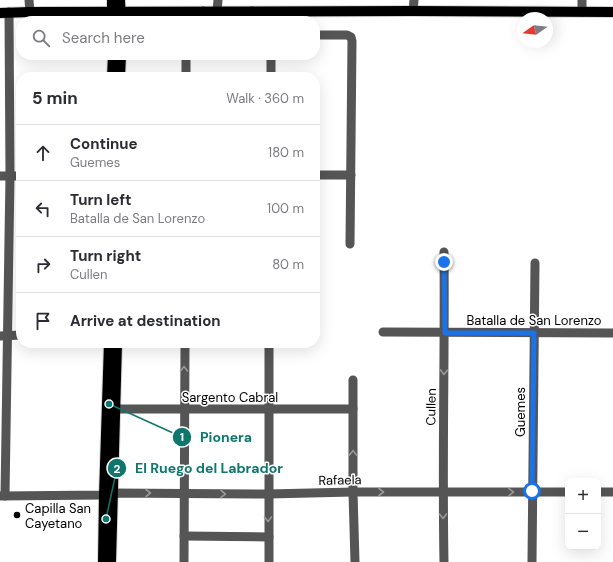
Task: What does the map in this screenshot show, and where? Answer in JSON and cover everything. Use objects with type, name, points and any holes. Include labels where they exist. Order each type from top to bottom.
[{"type":"main road","points":[[112,0],[116,16]]},
{"type":"main road","points":[[116,16],[120,0]]},
{"type":"main road","points":[[5,13],[30,12],[116,16],[204,16],[217,11],[252,16],[414,11],[613,12]]},
{"type":"main road","points":[[112,72],[113,60]]},
{"type":"main road","points":[[120,72],[121,60]]},
{"type":"main road","points":[[109,348],[111,410]]},
{"type":"main road","points":[[103,562],[111,410],[117,348]]},
{"type":"main road","points":[[107,493],[111,562]]},
{"type":"street","points":[[29,0],[30,12]]},
{"type":"street","points":[[217,11],[218,0]]},
{"type":"street","points":[[414,0],[414,11]]},
{"type":"street","points":[[582,0],[582,12]]},
{"type":"street","points":[[3,493],[4,336],[10,176],[5,13]]},
{"type":"street","points":[[320,35],[347,35],[351,37],[352,41],[350,244]]},
{"type":"street","points":[[186,60],[186,72]]},
{"type":"street","points":[[271,60],[271,72]]},
{"type":"street","points":[[0,176],[16,176]]},
{"type":"street","points":[[320,176],[351,176]]},
{"type":"street","name":"Cullen","points":[[444,252],[444,562]]},
{"type":"street","name":"Guemes","points":[[532,562],[535,263]]},
{"type":"street","name":"Batalla de San Lorenzo","points":[[383,332],[613,333]]},
{"type":"street","points":[[4,336],[16,335]]},
{"type":"street","points":[[184,348],[184,562]]},
{"type":"street","points":[[269,348],[269,562]]},
{"type":"street","points":[[353,380],[353,492],[355,562]]},
{"type":"street","name":"Sargento Cabral","points":[[111,410],[353,409]]},
{"type":"street","name":"Rafaela","points":[[3,493],[268,494],[353,492],[565,492]]},
{"type":"street","points":[[601,492],[613,492]]},
{"type":"street","points":[[184,536],[268,537]]},
{"type":"place","name":"Pionera","points":[[109,404]]},
{"type":"place","name":"Capilla San Cayetano","points":[[17,515]]},
{"type":"place","name":"El Ruego del Labrador","points":[[106,519]]},
{"type":"route","points":[[444,262],[445,333],[534,333],[532,491]]}]
